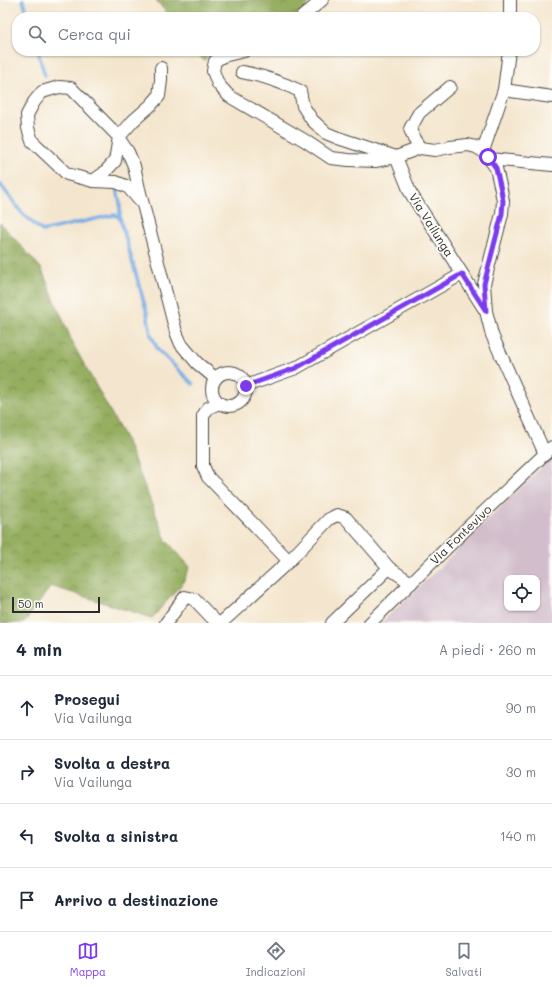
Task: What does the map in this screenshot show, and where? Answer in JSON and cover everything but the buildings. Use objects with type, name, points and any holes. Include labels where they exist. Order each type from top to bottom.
[{"type":"street","points":[[308,12],[322,0]]},
{"type":"street","points":[[510,0],[510,12]]},
{"type":"street","points":[[223,56],[215,61],[213,70],[218,84],[230,96],[332,158],[375,161],[396,157],[414,150],[435,150],[468,145],[476,147],[486,155],[552,165]]},
{"type":"street","points":[[486,155],[504,90],[508,56]]},
{"type":"street","points":[[93,181],[103,174],[114,161],[119,138],[133,121],[159,96],[161,68]]},
{"type":"street","points":[[242,72],[259,75],[283,83],[300,91],[303,106],[312,120],[326,133],[396,157]]},
{"type":"street","points":[[143,204],[128,187],[116,182],[93,181],[67,174],[32,141],[28,128],[27,115],[34,102],[42,92],[59,86],[71,88],[119,138],[128,152],[134,166],[176,332],[181,344],[197,363],[215,378]]},
{"type":"street","points":[[414,150],[414,139],[410,129],[419,113],[450,86]]},
{"type":"street","points":[[504,90],[552,97]]},
{"type":"street","name":"Via Vailunga","points":[[486,155],[496,168],[503,201],[502,214],[484,284],[486,311],[492,335],[549,451]]},
{"type":"street","name":"Via Vailunga","points":[[396,157],[410,192],[486,311]]},
{"type":"street","points":[[246,386],[296,368],[462,274]]},
{"type":"street","points":[[226,372],[234,372],[239,375],[244,380],[246,386],[246,394],[243,399],[237,404],[231,406],[224,406],[219,403],[214,397],[212,391],[212,384],[215,378],[226,372]]},
{"type":"street","points":[[219,403],[208,408],[203,416],[203,466],[208,477],[289,561]]},
{"type":"street","name":"Via Fontevivo","points":[[370,623],[464,531],[549,451]]},
{"type":"street","points":[[221,623],[289,561],[329,519],[337,515],[346,518],[389,568],[411,583]]},
{"type":"street","points":[[332,623],[389,568]]},
{"type":"street","points":[[166,623],[185,597],[194,599],[218,623]]},
{"type":"shaded area","points":[[552,456],[552,623],[381,623],[439,568]]},
{"type":"green space","points":[[156,0],[310,0],[305,9],[301,12],[166,12]]},
{"type":"green space","points":[[200,56],[208,56],[204,61]]},
{"type":"green space","points":[[0,223],[41,268],[74,346],[126,440],[166,540],[190,567],[182,584],[152,618],[51,586],[24,623],[0,623]]},
{"type":"waterway","points":[[23,0],[27,12]]},
{"type":"waterway","points":[[39,56],[45,76]]},
{"type":"waterway","points":[[0,184],[22,213],[42,231],[115,215],[120,218]]},
{"type":"waterway","points":[[117,189],[120,203],[120,218],[147,313],[151,335],[158,350],[193,384]]},
{"type":"route","points":[[246,386],[296,368],[462,274],[486,311],[484,284],[502,214],[503,201],[496,168],[488,157]]}]
